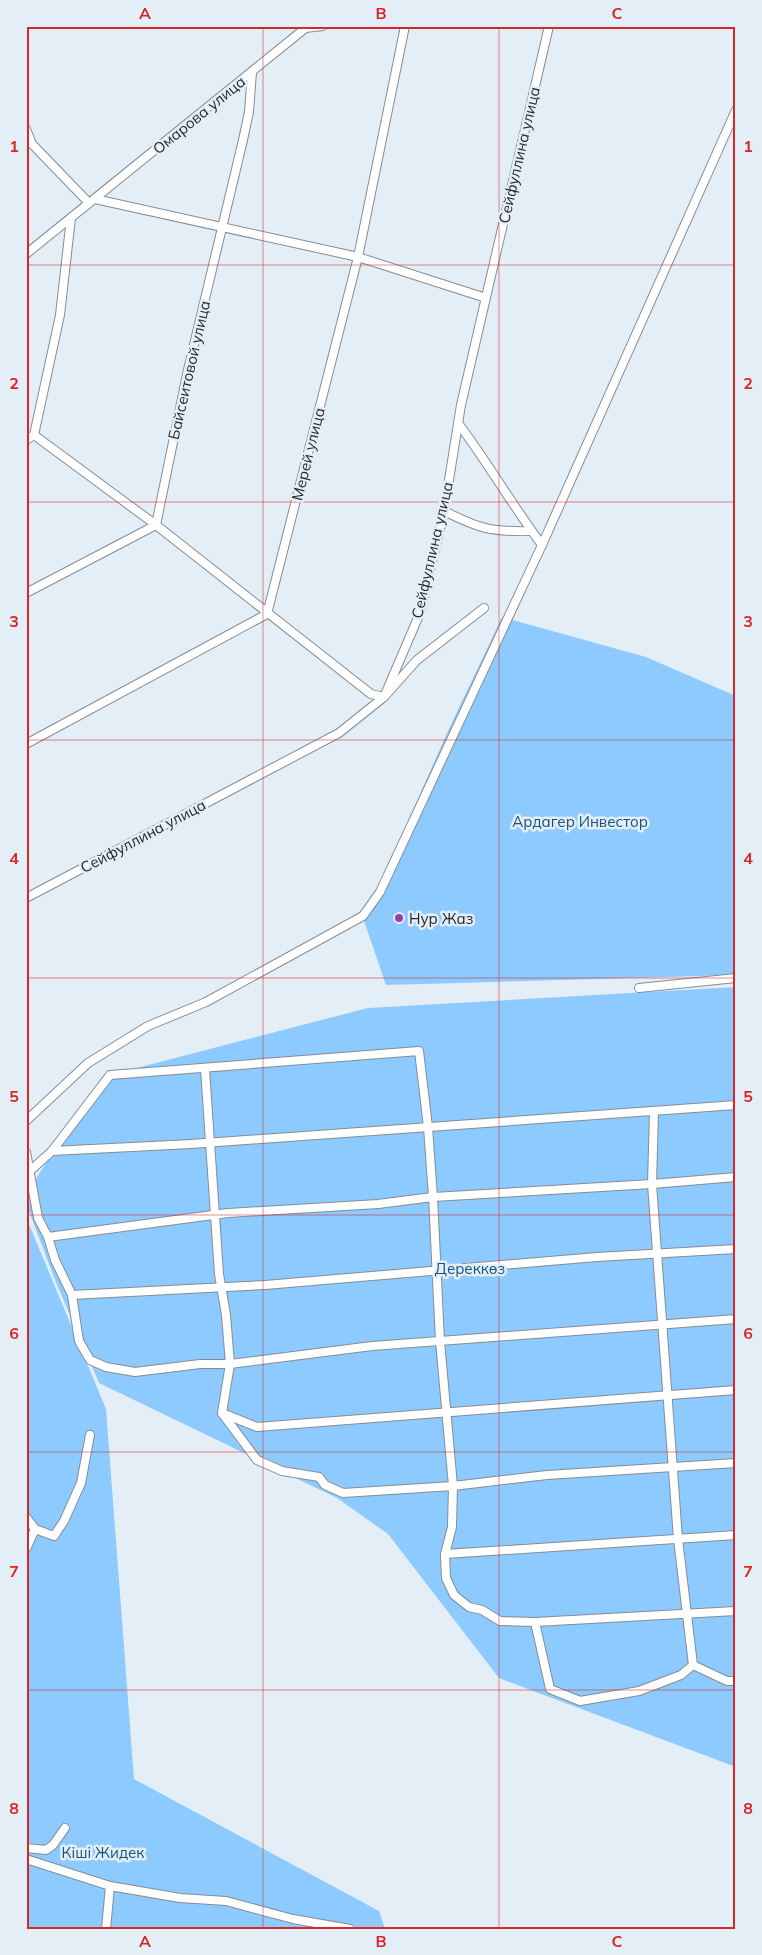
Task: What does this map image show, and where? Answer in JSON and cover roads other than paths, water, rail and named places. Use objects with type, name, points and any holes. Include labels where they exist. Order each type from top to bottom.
[{"type":"street","points":[[307,27],[324,26]]},
{"type":"street","name":"Мерей улица","points":[[267,614],[358,257],[404,26]]},
{"type":"street","name":"Сейфуллина улица","points":[[26,898],[340,734],[384,697],[420,613],[444,511],[458,423],[549,26]]},
{"type":"street","name":"Омарова улица","points":[[26,254],[307,27]]},
{"type":"street","name":"Байсеитовой улица","points":[[156,525],[187,374],[249,112],[252,72]]},
{"type":"street","points":[[26,1120],[88,1063],[148,1026],[206,1002],[362,916],[380,892],[542,545],[736,110]]},
{"type":"street","points":[[26,129],[29,142],[92,201],[222,226],[358,257],[486,298]]},
{"type":"street","points":[[26,440],[34,435],[60,315],[71,218]]},
{"type":"street","points":[[458,423],[492,469],[542,545]]},
{"type":"street","points":[[34,435],[120,501],[156,525],[267,614],[348,673],[371,694],[384,697],[417,660],[484,608]]},
{"type":"street","points":[[444,511],[474,526],[491,531],[531,531]]},
{"type":"street","points":[[26,593],[156,525]]},
{"type":"street","points":[[26,744],[267,614]]},
{"type":"street","points":[[638,988],[736,978]]},
{"type":"street","points":[[31,1170],[52,1151],[110,1075],[419,1051],[428,1127],[440,1341],[453,1486],[452,1527],[445,1554],[446,1578],[454,1595],[469,1607],[482,1610],[500,1621],[535,1622],[736,1611]]},
{"type":"street","points":[[205,1069],[215,1214],[230,1364],[222,1413],[257,1460],[282,1471],[319,1477],[325,1485],[344,1493],[453,1486],[547,1475],[736,1463]]},
{"type":"street","points":[[52,1151],[210,1143],[736,1105]]},
{"type":"street","points":[[654,1111],[652,1184],[659,1255],[678,1540],[693,1665]]},
{"type":"street","points":[[26,1152],[31,1170],[38,1218],[72,1295],[79,1340],[90,1360],[106,1367],[135,1372],[200,1364],[230,1364],[353,1348],[736,1319]]},
{"type":"street","points":[[48,1237],[215,1214],[378,1204],[433,1197],[736,1177]]},
{"type":"street","points":[[72,1295],[222,1287],[736,1249]]},
{"type":"street","points":[[222,1413],[257,1427],[736,1390]]},
{"type":"street","points":[[26,1518],[35,1530],[54,1536],[64,1521],[81,1484],[90,1435]]},
{"type":"street","points":[[26,1549],[35,1530]]},
{"type":"street","points":[[445,1554],[736,1536]]},
{"type":"street","points":[[535,1622],[550,1690],[580,1701],[639,1691],[681,1675],[693,1665]]},
{"type":"street","points":[[693,1665],[727,1681],[736,1681]]},
{"type":"street","points":[[26,1848],[46,1850],[65,1828]]},
{"type":"street","points":[[26,1859],[110,1886],[180,1898],[226,1901],[293,1920],[350,1929]]},
{"type":"street","points":[[106,1929],[110,1886]]},
{"type":"place","name":"Нур Жаз","points":[[399,918]]},
{"type":"park label","name":"Ардагер Инвестор","points":[[580,821]]},
{"type":"park label","name":"Дереккөз","points":[[470,1268]]},
{"type":"park label","name":"Кіші Жидек","points":[[103,1852]]}]
